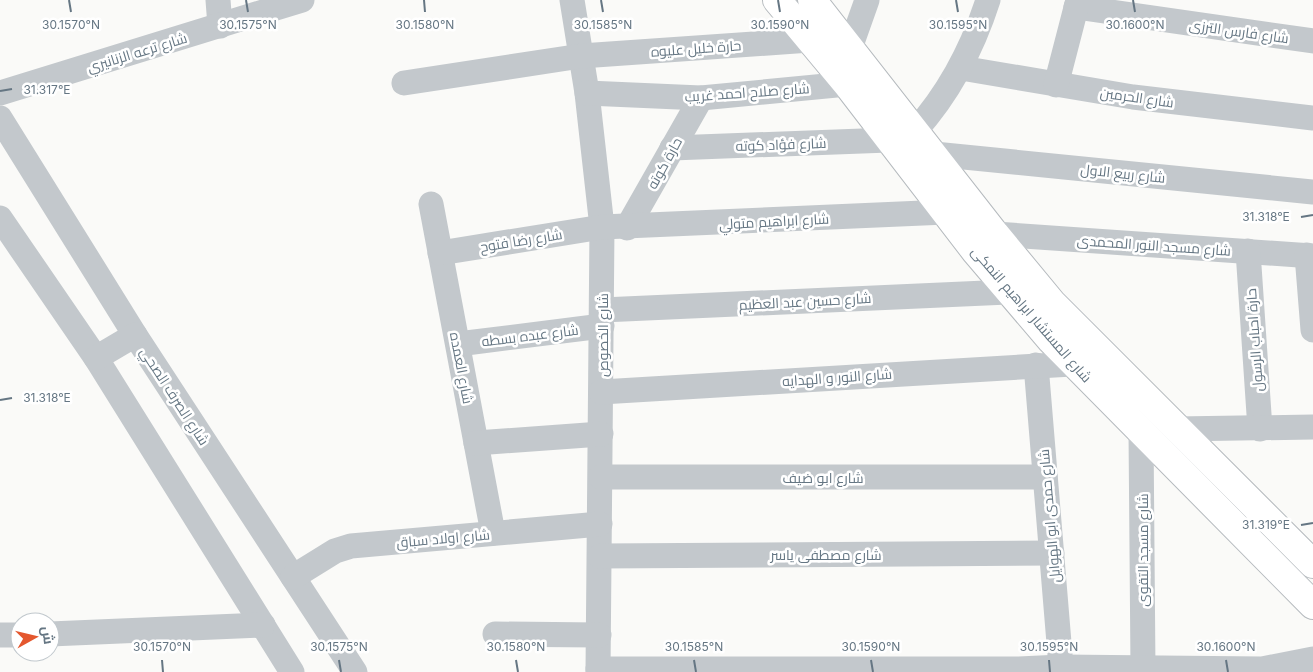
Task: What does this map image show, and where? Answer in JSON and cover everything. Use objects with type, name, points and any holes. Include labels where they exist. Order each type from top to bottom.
[{"type":"main road","name":"شارع المستشار ابراهيم النمكى","points":[[777,0],[847,84],[1008,292],[1072,364],[1313,605]]},
{"type":"main road","name":"شارع المستشار ابراهيم النمكى","points":[[812,0],[995,234],[1058,309],[1313,564]]},
{"type":"street","points":[[218,0],[220,26]]},
{"type":"street","name":"شارع ترعه الزنانيري","points":[[0,94],[302,0]]},
{"type":"street","name":"شارع الخصوص","points":[[572,0],[587,93],[602,228],[598,671]]},
{"type":"street","points":[[850,48],[868,0]]},
{"type":"street","points":[[915,131],[934,109],[961,68],[988,0]]},
{"type":"street","points":[[1056,85],[1077,4]]},
{"type":"street","name":"شارع فارس الترزى","points":[[1077,4],[1313,41]]},
{"type":"street","name":"حارة خليل عليوه","points":[[404,83],[581,56],[810,40]]},
{"type":"street","name":"شارع الحرمين","points":[[961,68],[1056,85],[1181,103],[1313,118]]},
{"type":"street","name":"شارع صلاح احمد غريب","points":[[587,93],[701,98],[847,84]]},
{"type":"street","name":"حارة كوته","points":[[628,228],[701,98]]},
{"type":"street","name":"شارع الصرف الصحي","points":[[0,118],[135,335],[355,672]]},
{"type":"street","name":"شارع فؤاد كوته","points":[[672,148],[889,140]]},
{"type":"street","name":"شارع ربيع الاول","points":[[934,154],[1313,192]]},
{"type":"street","name":"شارع العمده","points":[[431,204],[493,534]]},
{"type":"street","name":"شارع ابراهيم متولي","points":[[602,228],[946,212]]},
{"type":"street","points":[[0,218],[96,358],[292,672]]},
{"type":"street","name":"شارع رضا فتوح","points":[[440,252],[602,228]]},
{"type":"street","name":"شارع مسجد النور المحمدى","points":[[995,234],[1310,256]]},
{"type":"street","name":"حارة احباب الرسول","points":[[1248,251],[1246,372],[1260,429]]},
{"type":"street","points":[[1310,256],[1313,330]]},
{"type":"street","name":"شارع حسين عبد العظيم","points":[[602,318],[1008,292]]},
{"type":"street","name":"شارع عبده بسطه","points":[[458,344],[602,318]]},
{"type":"street","points":[[96,358],[135,335]]},
{"type":"street","name":"شارع النور و الهدايه","points":[[601,392],[1072,364]]},
{"type":"street","name":"شارع حمدى ابو الهوايل","points":[[1036,365],[1061,667]]},
{"type":"street","points":[[1176,429],[1313,428]]},
{"type":"street","name":"شارع مسجد التقوى","points":[[1141,432],[1142,669]]},
{"type":"street","points":[[476,443],[601,434]]},
{"type":"street","name":"شارع ابو ضيف","points":[[601,477],[1045,477]]},
{"type":"street","name":"شارع اولاد سباق","points":[[293,577],[342,548],[600,524]]},
{"type":"street","name":"شارع مصطفى ياسر","points":[[600,556],[1052,553]]},
{"type":"street","points":[[60,634],[262,625]]},
{"type":"street","points":[[495,634],[599,635]]},
{"type":"street","points":[[598,671],[1019,671],[1061,667],[1116,671],[1142,669],[1262,670],[1313,659]]}]
